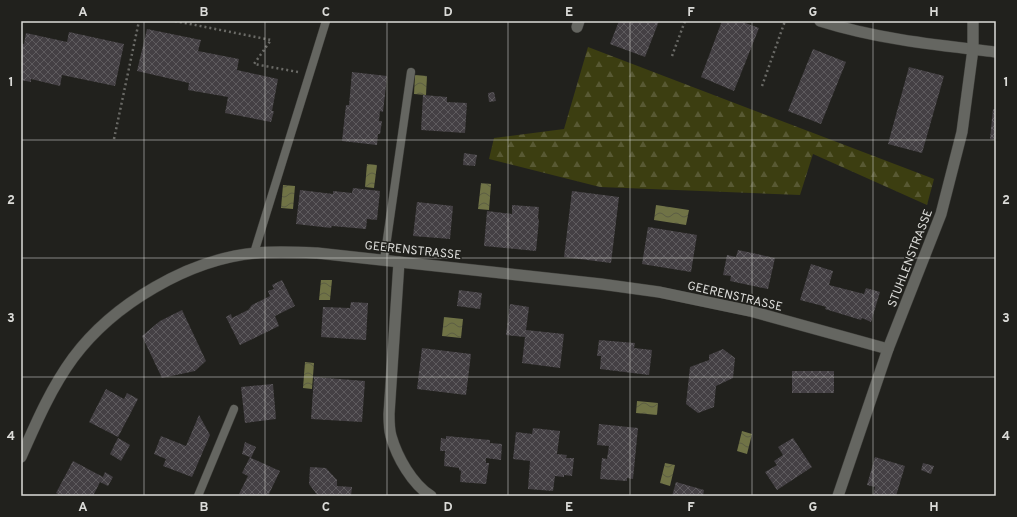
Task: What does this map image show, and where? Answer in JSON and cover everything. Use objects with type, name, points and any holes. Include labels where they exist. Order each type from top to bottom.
[{"type":"street","points":[[820,21],[885,37],[938,46],[996,52]]},
{"type":"street","name":"STUHLENSTRASSE","points":[[838,496],[888,349],[941,214],[962,132],[973,49],[972,21]]},
{"type":"street","name":"GEERENSTRASSE","points":[[21,457],[54,386],[73,358],[94,332],[127,305],[149,290],[169,280],[213,262],[254,253],[317,253],[601,284],[659,292],[750,311],[888,349]]},
{"type":"street","points":[[399,262],[389,414],[391,435],[398,456],[410,476],[430,496]]},
{"type":"lane","points":[[254,253],[326,21]]},
{"type":"lane","points":[[384,260],[411,72]]},
{"type":"lane","points":[[198,496],[234,409]]},
{"type":"path","points":[[114,139],[139,21]]},
{"type":"path","points":[[175,21],[271,40],[254,64],[296,72]]},
{"type":"path","points":[[672,56],[685,21]]},
{"type":"path","points":[[762,86],[785,21]]},
{"type":"green space","points":[[588,47],[934,179],[927,205],[813,154],[800,195],[600,187],[489,159],[494,138],[564,129]]},
{"type":"water","points":[[415,75],[427,76],[426,95],[414,94]]},
{"type":"water","points":[[367,164],[377,165],[374,188],[365,187]]},
{"type":"water","points":[[481,183],[491,184],[489,210],[478,209]]},
{"type":"water","points":[[283,185],[295,186],[293,209],[281,208]]},
{"type":"water","points":[[656,205],[689,210],[686,225],[654,220]]},
{"type":"water","points":[[321,280],[332,280],[330,300],[319,300]]},
{"type":"water","points":[[444,317],[463,319],[461,338],[442,336]]},
{"type":"water","points":[[305,362],[314,363],[312,389],[303,388]]},
{"type":"water","points":[[637,401],[658,403],[657,415],[636,413]]},
{"type":"water","points":[[742,431],[752,434],[747,454],[737,451]]},
{"type":"water","points":[[665,463],[675,465],[670,486],[660,483]]},
{"type":"building","points":[[619,21],[659,21],[645,57],[610,44]]},
{"type":"building","points":[[722,21],[740,21],[759,28],[734,91],[701,77]]},
{"type":"building","points":[[147,29],[201,40],[198,51],[239,59],[237,70],[278,79],[271,122],[225,113],[228,97],[188,90],[189,83],[137,71]]},
{"type":"building","points":[[69,32],[124,44],[115,86],[62,75],[60,86],[31,79],[31,82],[21,80],[21,43],[24,44],[26,33],[67,42]]},
{"type":"building","points":[[813,49],[846,62],[821,124],[788,111]]},
{"type":"building","points":[[909,67],[944,76],[922,153],[888,144]]},
{"type":"building","points":[[352,72],[387,76],[383,112],[380,111],[379,121],[382,121],[380,134],[378,134],[377,145],[342,141],[346,105],[349,105]]},
{"type":"building","points":[[494,92],[496,101],[489,102],[488,93]]},
{"type":"building","points":[[423,95],[447,97],[447,102],[467,103],[465,133],[421,130]]},
{"type":"building","points":[[993,109],[996,109],[996,140],[990,139]]},
{"type":"building","points":[[464,153],[477,155],[475,166],[463,165]]},
{"type":"building","points":[[353,188],[380,191],[377,220],[367,219],[366,229],[332,226],[331,228],[296,224],[300,190],[333,194],[333,191],[352,193]]},
{"type":"building","points":[[572,191],[619,197],[611,263],[564,257]]},
{"type":"building","points":[[417,202],[453,206],[450,239],[413,236]]},
{"type":"building","points":[[512,205],[539,207],[536,251],[484,246],[487,211],[512,214]]},
{"type":"building","points":[[648,227],[697,235],[691,272],[642,264]]},
{"type":"building","points":[[738,250],[775,258],[768,289],[730,281],[731,276],[723,275],[727,255],[736,257]]},
{"type":"building","points":[[811,264],[833,271],[829,285],[864,294],[866,288],[880,292],[871,322],[800,300]]},
{"type":"building","points":[[282,280],[295,306],[275,316],[279,326],[240,345],[226,317],[231,314],[232,318],[248,310],[252,305],[270,296],[268,291],[274,289],[272,285]]},
{"type":"building","points":[[459,290],[482,293],[480,309],[457,306]]},
{"type":"building","points":[[351,302],[368,303],[366,340],[321,337],[323,307],[350,308]]},
{"type":"building","points":[[510,304],[529,307],[526,330],[564,334],[560,368],[522,363],[525,337],[506,335]]},
{"type":"building","points":[[182,310],[206,361],[195,371],[162,378],[142,336],[160,321]]},
{"type":"building","points":[[599,340],[635,343],[634,348],[652,350],[649,375],[600,369],[601,356],[597,356]]},
{"type":"building","points":[[422,348],[471,354],[466,395],[417,389]]},
{"type":"building","points":[[723,349],[735,358],[733,378],[716,386],[714,407],[698,413],[686,404],[690,367],[709,360],[709,355]]},
{"type":"building","points":[[792,371],[834,371],[834,393],[792,393]]},
{"type":"building","points":[[314,377],[365,381],[362,422],[311,419]]},
{"type":"building","points":[[273,384],[276,419],[245,423],[241,387]]},
{"type":"building","points":[[106,389],[124,399],[127,393],[138,399],[118,437],[89,422]]},
{"type":"building","points":[[199,415],[210,435],[192,477],[163,466],[166,459],[154,454],[161,436],[186,446]]},
{"type":"building","points":[[599,424],[638,428],[633,479],[627,478],[627,481],[600,479],[602,458],[607,459],[609,446],[597,445]]},
{"type":"building","points":[[533,428],[560,431],[557,454],[567,455],[566,458],[574,458],[572,476],[555,476],[553,491],[528,489],[530,461],[513,459],[516,432],[532,434]]},
{"type":"building","points":[[446,436],[490,440],[490,443],[502,444],[501,460],[486,458],[486,463],[489,463],[486,484],[460,482],[461,471],[459,468],[444,466],[445,451],[440,451],[441,438],[446,439]]},
{"type":"building","points":[[118,438],[130,445],[121,461],[110,454]]},
{"type":"building","points":[[793,438],[812,467],[777,490],[765,472],[777,465],[774,461],[783,455],[778,447]]},
{"type":"building","points":[[245,442],[256,447],[251,458],[280,471],[268,496],[243,496],[239,494],[248,476],[242,473],[250,457],[242,454]]},
{"type":"building","points":[[875,457],[905,466],[896,496],[873,496],[875,487],[867,485]]},
{"type":"building","points":[[73,461],[103,477],[105,472],[113,477],[108,486],[100,482],[93,496],[61,496],[56,493]]},
{"type":"building","points":[[923,463],[934,466],[931,474],[921,470]]},
{"type":"building","points":[[310,467],[326,468],[337,480],[337,486],[352,487],[351,496],[318,496],[309,484]]},
{"type":"building","points":[[676,482],[704,490],[703,496],[672,496]]}]
